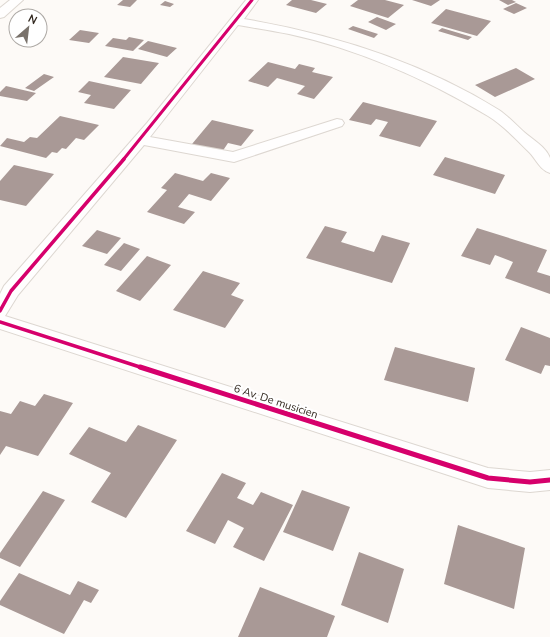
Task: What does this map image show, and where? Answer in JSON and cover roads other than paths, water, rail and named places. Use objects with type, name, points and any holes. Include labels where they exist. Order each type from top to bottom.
[{"type":"street","points":[[0,14],[17,0]]},
{"type":"street","points":[[0,311],[6,290],[141,140],[252,0]]},
{"type":"street","points":[[236,21],[292,31],[347,47],[404,68],[451,90],[495,114],[543,149],[550,168]]},
{"type":"street","points":[[141,140],[234,158],[337,123]]},
{"type":"street","name":"6 Av. De musicien","points":[[0,322],[488,478],[530,482],[550,480]]}]
